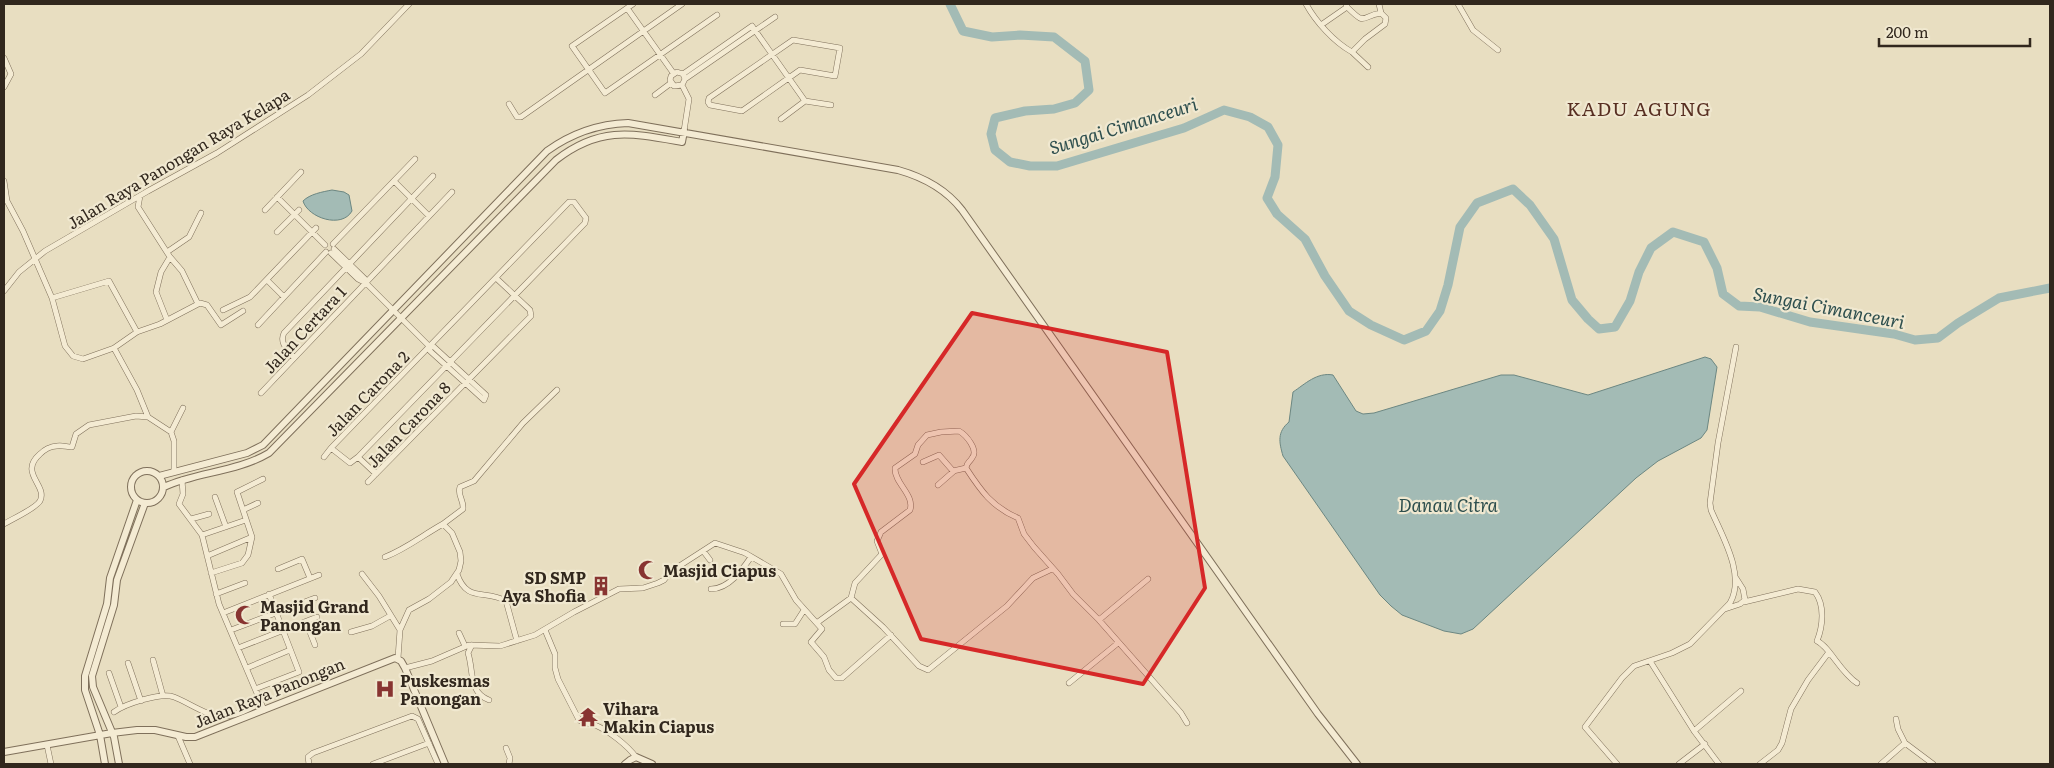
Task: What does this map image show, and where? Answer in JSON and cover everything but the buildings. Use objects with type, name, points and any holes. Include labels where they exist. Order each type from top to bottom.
[{"type":"street","name":"Jalan Raya Panongan Raya Kelapa","points":[[4,291],[19,272],[34,258],[217,153],[308,95],[361,54],[409,4]]},
{"type":"street","points":[[633,4],[572,46],[606,93],[717,16]]},
{"type":"street","points":[[509,104],[518,116],[521,117],[682,4]]},
{"type":"street","points":[[1306,4],[1321,25],[1368,67]]},
{"type":"street","points":[[1352,52],[1365,39],[1385,24],[1386,18],[1381,13],[1379,4]]},
{"type":"street","points":[[1458,4],[1473,30],[1498,50]]},
{"type":"street","points":[[1321,25],[1346,5],[1362,19],[1381,13]]},
{"type":"street","points":[[627,8],[674,74]]},
{"type":"street","points":[[671,83],[678,87],[683,80],[775,17]]},
{"type":"street","points":[[756,31],[805,101]]},
{"type":"street","points":[[793,40],[840,48],[835,76],[800,70],[742,111],[710,105],[708,102],[709,98],[772,54],[793,40]]},
{"type":"street","points":[[4,58],[11,74],[4,87]]},
{"type":"street","points":[[164,487],[182,480],[250,463],[269,453],[400,318],[568,150],[583,142],[613,134],[640,135],[682,142],[689,99],[680,72],[671,76],[671,83]]},
{"type":"street","points":[[655,95],[671,83]]},
{"type":"street","points":[[781,119],[805,101],[831,105]]},
{"type":"street","points":[[159,476],[247,453],[263,445],[547,151],[562,141],[594,127],[611,123],[628,123],[898,170],[919,176],[933,183],[956,202],[1203,548],[1318,714],[1357,764]]},
{"type":"street","points":[[258,325],[415,159]]},
{"type":"street","points":[[265,210],[301,172]]},
{"type":"street","points":[[294,358],[283,344],[282,336],[433,176]]},
{"type":"street","points":[[4,181],[7,201],[23,231],[52,298],[65,346],[73,356],[83,359],[114,348],[137,332],[167,320],[198,304],[206,304],[221,325],[243,311]]},
{"type":"street","points":[[394,181],[429,216]]},
{"type":"street","name":"Jalan Certara 1","points":[[262,392],[452,192]]},
{"type":"street","points":[[140,196],[138,207],[168,255],[182,271],[198,304]]},
{"type":"street","points":[[277,197],[296,212],[348,266],[366,279],[366,283],[392,311],[429,346],[434,347],[448,364],[467,381],[486,394],[484,400],[479,405]]},
{"type":"street","name":"Jalan Carona 2","points":[[324,457],[429,346],[572,201],[574,202],[586,218],[586,221],[515,296]]},
{"type":"street","points":[[277,232],[296,212]]},
{"type":"street","points":[[167,320],[156,292],[161,272],[168,255],[189,236],[200,213]]},
{"type":"street","points":[[223,310],[250,297],[314,230]]},
{"type":"street","points":[[331,448],[346,462],[350,463],[358,457],[515,296],[496,278]]},
{"type":"street","points":[[52,298],[109,280],[137,332]]},
{"type":"street","points":[[267,280],[284,296]]},
{"type":"street","name":"Jalan Carona 8","points":[[368,482],[531,316],[530,310],[515,296]]},
{"type":"street","points":[[1736,347],[1718,443],[1710,503],[1736,578],[1743,589],[1744,602]]},
{"type":"street","points":[[114,348],[137,390],[148,417]]},
{"type":"street","points":[[385,557],[399,552],[420,536],[443,524],[463,509],[459,492],[461,486],[474,481],[523,423],[557,390]]},
{"type":"street","points":[[171,432],[183,408]]},
{"type":"street","points":[[4,524],[39,502],[40,492],[32,468],[37,457],[55,446],[72,447],[76,434],[89,424],[131,417],[148,417],[171,432],[174,440],[174,472]]},
{"type":"street","points":[[818,622],[851,598],[855,583],[882,554],[877,541],[881,532],[912,507],[895,473],[896,466],[915,454],[918,445],[927,435],[954,431],[963,434],[974,451],[973,457],[967,463],[966,468]]},
{"type":"street","points":[[923,462],[940,454],[947,466],[954,471],[966,468]]},
{"type":"street","points":[[358,457],[376,474]]},
{"type":"street","points":[[966,468],[986,497],[1019,520],[1027,538],[1052,569],[1181,713],[1187,723]]},
{"type":"street","points":[[105,764],[100,735],[85,690],[85,676],[137,500],[131,488],[135,475],[147,470],[159,476],[164,487],[162,494],[157,500],[145,503],[137,500]]},
{"type":"street","points":[[938,485],[952,476],[954,471]]},
{"type":"street","points":[[211,573],[244,562],[252,537],[237,494],[238,490],[263,479]]},
{"type":"street","points":[[182,480],[184,492],[179,504],[202,535],[216,594],[264,710]]},
{"type":"street","points":[[216,497],[226,527]]},
{"type":"street","points":[[119,764],[112,732],[93,687],[92,676],[114,605],[114,579],[145,503]]},
{"type":"street","points":[[243,510],[258,503]]},
{"type":"street","points":[[191,519],[209,514]]},
{"type":"street","points":[[202,535],[246,520]]},
{"type":"street","points":[[443,524],[452,533],[460,552],[460,565],[457,574],[451,582],[429,600],[411,607],[400,630],[398,658],[405,668],[445,764]]},
{"type":"street","points":[[206,556],[252,537]]},
{"type":"street","points":[[405,668],[432,661],[472,644],[493,646],[517,641],[545,630],[574,612],[619,590],[640,588],[664,580],[670,572],[704,552],[715,543],[740,551],[781,574],[791,594],[804,610],[818,622],[822,630],[812,642],[824,657],[829,670],[838,679],[842,678],[891,635]]},
{"type":"street","points":[[704,552],[710,560]]},
{"type":"street","points":[[712,589],[726,585],[751,557]]},
{"type":"street","points":[[278,569],[302,559],[310,578]]},
{"type":"street","points":[[851,598],[891,635],[919,666],[926,670],[930,669],[1007,606],[1033,578],[1052,569]]},
{"type":"street","points":[[223,613],[319,574]]},
{"type":"street","points":[[362,574],[379,596],[400,630]]},
{"type":"street","points":[[457,574],[463,587],[468,592],[506,601],[517,641]]},
{"type":"street","points":[[1617,764],[1585,727],[1622,678],[1634,666],[1672,654],[1690,644],[1732,600],[1736,578]]},
{"type":"street","points":[[1099,620],[1148,579]]},
{"type":"street","points":[[216,594],[245,583]]},
{"type":"street","points":[[1722,610],[1744,602],[1798,589],[1814,592],[1822,606],[1817,641],[1829,652],[1841,669],[1857,683]]},
{"type":"street","points":[[255,689],[299,672],[269,594]]},
{"type":"street","points":[[231,630],[315,598]]},
{"type":"street","points":[[783,624],[795,624],[804,610]]},
{"type":"street","points":[[352,632],[372,626],[390,616]]},
{"type":"street","points":[[238,648],[317,617]]},
{"type":"street","points":[[306,622],[315,645]]},
{"type":"street","points":[[545,630],[555,654],[555,668],[558,679],[579,720],[594,724],[627,748],[636,757],[652,764]]},
{"type":"street","points":[[459,633],[465,646]]},
{"type":"street","points":[[1069,683],[1118,643]]},
{"type":"street","points":[[472,644],[468,653],[473,684],[480,695],[489,700]]},
{"type":"street","points":[[247,668],[290,650]]},
{"type":"street","points":[[1760,764],[1778,750],[1782,743],[1791,709],[1808,680],[1829,652]]},
{"type":"street","name":"Jalan Raya Panongan","points":[[4,752],[112,732],[147,729],[178,736],[195,737],[392,658],[398,658]]},
{"type":"street","points":[[153,660],[163,696]]},
{"type":"street","points":[[1650,661],[1694,731],[1719,764]]},
{"type":"street","points":[[128,663],[141,702]]},
{"type":"street","points":[[109,672],[121,707]]},
{"type":"street","points":[[1694,731],[1741,691]]},
{"type":"street","points":[[114,712],[121,707],[163,696],[174,697],[197,708],[221,716],[231,716],[261,703]]},
{"type":"street","points":[[309,764],[308,757],[313,754],[403,719],[416,716],[438,764]]},
{"type":"street","points":[[1896,719],[1898,729],[1905,743],[1934,764]]},
{"type":"street","points":[[178,736],[190,764]]},
{"type":"street","points":[[373,764],[429,743]]},
{"type":"street","points":[[1881,764],[1905,743]]},
{"type":"street","points":[[1679,764],[1705,744]]},
{"type":"street","points":[[47,745],[52,764]]},
{"type":"street","points":[[506,748],[510,758],[509,764]]},
{"type":"street","points":[[625,764],[636,757]]},
{"type":"highlighted area","points":[[972,313],[1167,352],[1205,588],[1143,684],[921,639],[854,484]]},
{"type":"water","points":[[332,190],[349,195],[352,211],[347,216],[341,219],[326,219],[311,212],[306,207],[303,201],[306,199]]},
{"type":"water","name":"Danau Citra","points":[[1705,357],[1711,359],[1717,367],[1707,430],[1701,438],[1658,461],[1636,478],[1473,629],[1461,634],[1444,631],[1402,615],[1380,595],[1283,456],[1280,438],[1282,430],[1289,422],[1293,392],[1311,379],[1322,375],[1333,375],[1356,411],[1363,414],[1374,413],[1501,375],[1514,375],[1588,395]]},
{"type":"waterway","name":"Sungai Cimanceuri","points":[[950,4],[963,31],[992,37],[1020,35],[1054,37],[1085,61],[1089,90],[1075,103],[1054,109],[1025,111],[995,118],[991,134],[995,150],[1010,162],[1030,166],[1057,166],[1184,128],[1224,110],[1250,117],[1268,127],[1278,145],[1275,177],[1267,198],[1277,214],[1305,239],[1325,276],[1349,311],[1371,325],[1404,340],[1426,331],[1440,311],[1448,285],[1460,227],[1477,203],[1513,189],[1530,205],[1554,239],[1572,300],[1599,329],[1615,327],[1630,301],[1639,272],[1651,248],[1673,232],[1704,242],[1717,268],[1723,294],[1739,306],[1760,307],[1810,322],[1894,334],[1915,340],[1938,338],[1958,323],[1999,298],[2050,288]]},
{"type":"place","name":"Masjid Ciapus","points":[[648,570]]},
{"type":"place","name":"SD SMP Aya Shofia","points":[[601,586]]},
{"type":"place","name":"Masjid Grand Panongan","points":[[245,615]]},
{"type":"place","name":"Puskesmas Panongan","points":[[385,689]]},
{"type":"place","name":"Vihara Makin Ciapus","points":[[588,717]]},
{"type":"district","name":"KADU AGUNG","points":[[1639,108]]}]
